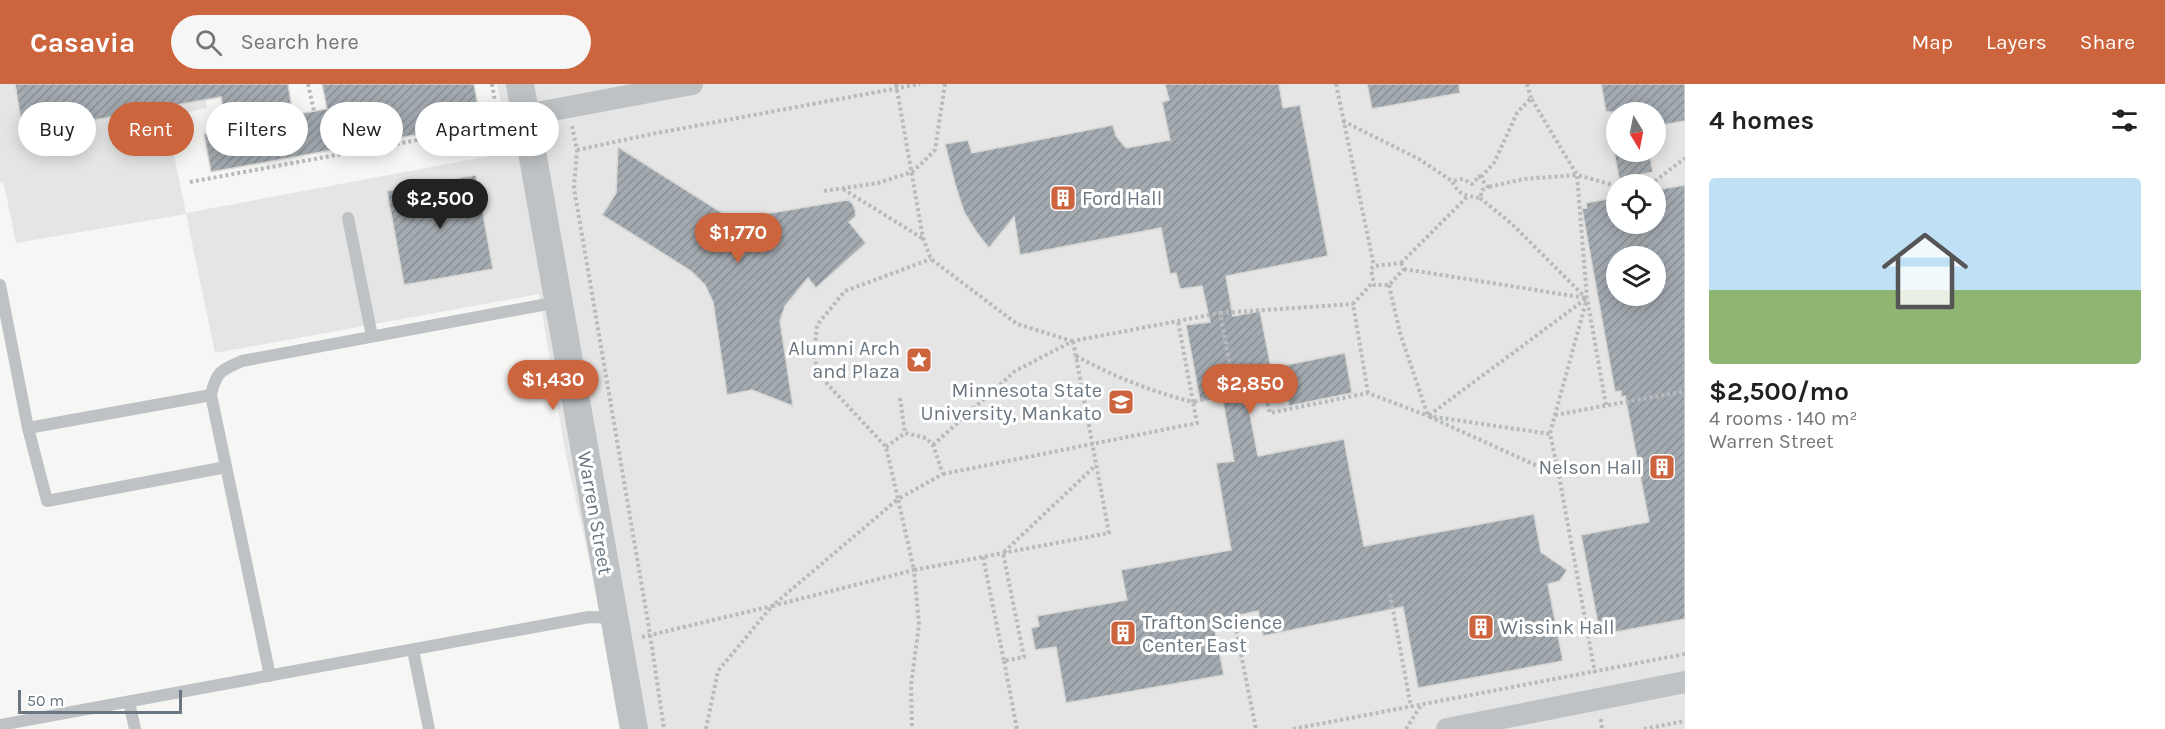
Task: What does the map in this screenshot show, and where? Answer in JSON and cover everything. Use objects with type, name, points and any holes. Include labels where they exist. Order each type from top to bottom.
[{"type":"street","name":"Warren Street","points":[[520,84],[523,102]]},
{"type":"street","points":[[559,109],[692,84]]},
{"type":"street","name":"Warren Street","points":[[533,156],[634,729]]},
{"type":"street","points":[[1447,729],[1685,682]]},
{"type":"lane","points":[[348,218],[372,336]]},
{"type":"lane","points":[[0,285],[28,428],[47,501],[226,467]]},
{"type":"lane","points":[[270,676],[212,395],[214,379],[226,368],[242,361],[558,302]]},
{"type":"lane","points":[[28,428],[212,395]]},
{"type":"lane","points":[[0,725],[589,617],[616,631]]},
{"type":"lane","points":[[413,650],[429,729]]},
{"type":"lane","points":[[129,702],[135,729]]},
{"type":"path","points":[[308,84],[314,111]]},
{"type":"path","points":[[492,84],[496,102]]},
{"type":"path","points":[[577,150],[897,86],[920,84]]},
{"type":"path","points":[[824,191],[878,183],[912,172],[935,150],[945,84]]},
{"type":"path","points":[[1335,84],[1374,266],[1371,269],[1374,285],[1389,285],[1404,269]]},
{"type":"path","points":[[1527,84],[1531,98],[1577,175],[1587,298],[1606,405]]},
{"type":"path","points":[[897,86],[923,238],[931,259],[1017,324],[1073,342]]},
{"type":"path","points":[[1452,181],[1463,179],[1472,184],[1479,176],[1481,177],[1494,163],[1517,113],[1531,98]]},
{"type":"path","points":[[568,107],[577,150],[574,188],[664,729]]},
{"type":"path","points":[[1343,121],[1419,159],[1452,181],[1456,190],[1468,196],[1480,198],[1512,224],[1587,298]]},
{"type":"path","points":[[190,182],[321,155],[415,139]]},
{"type":"path","points":[[1664,174],[1685,158]]},
{"type":"path","points":[[1480,198],[1482,190],[1488,187],[1524,179],[1577,175],[1606,183]]},
{"type":"path","points":[[1481,177],[1488,187]]},
{"type":"path","points":[[843,189],[923,238]]},
{"type":"path","points":[[1374,266],[1401,263],[1468,196]]},
{"type":"path","points":[[912,729],[911,685],[919,626],[914,570],[886,447],[819,375],[814,356],[817,325],[845,291],[931,259]]},
{"type":"path","points":[[1401,263],[1404,269]]},
{"type":"path","points":[[1404,269],[1587,298]]},
{"type":"path","points":[[933,446],[1015,370],[1073,342],[1220,313],[1353,304],[1373,282]]},
{"type":"path","points":[[1389,285],[1400,333],[1428,416]]},
{"type":"path","points":[[1587,298],[1550,434],[1595,671],[1602,729]]},
{"type":"path","points":[[1428,416],[1587,298]]},
{"type":"path","points":[[1353,304],[1368,393]]},
{"type":"path","points":[[1220,313],[1235,392]]},
{"type":"path","points":[[706,729],[718,672],[772,606],[898,499],[943,474],[1197,423],[1178,321]]},
{"type":"path","points":[[616,631],[650,634],[914,570],[1109,533],[1073,342]]},
{"type":"path","points":[[1076,356],[1102,370],[1152,390],[1193,402],[1263,388],[1270,412],[1368,393],[1428,416],[1559,476]]},
{"type":"path","points":[[1555,415],[1685,391]]},
{"type":"path","points":[[900,398],[904,433]]},
{"type":"path","points":[[1428,416],[1550,434]]},
{"type":"path","points":[[886,447],[904,433]]},
{"type":"path","points":[[904,433],[926,438],[933,446],[943,474]]},
{"type":"path","points":[[1003,553],[1097,464]]},
{"type":"path","points":[[1003,553],[1024,657],[1004,661]]},
{"type":"path","points":[[983,557],[1017,729]]},
{"type":"path","points":[[1390,594],[1411,707]]},
{"type":"path","points":[[1234,619],[1256,729]]},
{"type":"path","points":[[1293,729],[1685,654]]},
{"type":"path","points":[[1406,729],[1421,705]]},
{"type":"path","points":[[1644,729],[1685,721]]},
{"type":"shaded area","name":"Minnesota State University, Mankato","points":[[0,84],[202,84],[206,108],[194,111],[194,102],[108,102],[108,156],[174,156],[186,213],[491,156],[559,156],[559,102],[501,102],[497,84],[1685,84],[1685,729],[627,729],[565,451],[539,294],[215,353],[186,214],[16,243],[4,184],[0,182]]},
{"type":"building","points":[[15,84],[288,84],[291,102],[222,102],[221,97],[194,102],[108,102],[108,118],[96,120],[96,102],[18,102]]},
{"type":"building","points":[[322,84],[474,84],[477,102],[415,102],[415,135],[403,137],[403,102],[326,102]]},
{"type":"building","points":[[1165,84],[1279,84],[1283,108],[1300,105],[1328,256],[1226,276],[1233,316],[1260,311],[1273,378],[1244,383],[1258,456],[1344,439],[1364,546],[1534,514],[1541,552],[1567,570],[1560,581],[1548,584],[1563,661],[1418,688],[1403,607],[1263,636],[1258,611],[1213,621],[1224,675],[1066,703],[1056,647],[1035,650],[1031,628],[1039,626],[1037,616],[1127,600],[1121,570],[1231,550],[1216,463],[1234,461],[1222,397],[1200,401],[1186,325],[1210,322],[1202,286],[1180,289],[1176,273],[1170,274],[1161,228],[1020,255],[1014,217],[989,248],[964,212],[945,144],[968,140],[972,153],[1113,125],[1116,136],[1126,148],[1170,140],[1162,102],[1169,100]]},
{"type":"building","points":[[1367,84],[1459,84],[1460,93],[1372,109]]},
{"type":"building","points":[[1601,84],[1685,84],[1685,121],[1666,124],[1666,102],[1606,102],[1606,112]]},
{"type":"building","points":[[320,110],[320,152],[308,154],[308,112]]},
{"type":"building","points":[[618,147],[724,214],[741,218],[848,200],[852,203],[856,216],[849,222],[866,243],[816,288],[808,278],[785,306],[780,321],[793,406],[752,390],[727,395],[713,302],[705,285],[691,271],[602,215],[616,193]]},
{"type":"building","points":[[208,156],[299,156],[211,172]]},
{"type":"building","points":[[1616,162],[1651,162],[1653,172],[1618,174]]},
{"type":"building","points":[[476,175],[493,269],[404,285],[387,191]]},
{"type":"building","points":[[1685,185],[1685,619],[1600,635],[1581,535],[1649,522],[1625,396],[1621,397],[1621,391],[1615,392],[1582,209],[1587,208],[1586,203],[1606,199],[1606,234],[1666,234],[1666,188]]},
{"type":"building","points":[[1345,353],[1352,393],[1289,406],[1281,366]]},
{"type":"place","name":"Ford Hall","points":[[1063,198]]},
{"type":"place","name":"Alumni Arch and Plaza","points":[[919,360]]},
{"type":"place","name":"Minnesota State University, Mankato","points":[[1121,402]]},
{"type":"place","name":"Nelson Hall","points":[[1662,467]]},
{"type":"place","name":"Wissink Hall","points":[[1481,627]]},
{"type":"place","name":"Trafton Science Center East","points":[[1123,633]]}]
